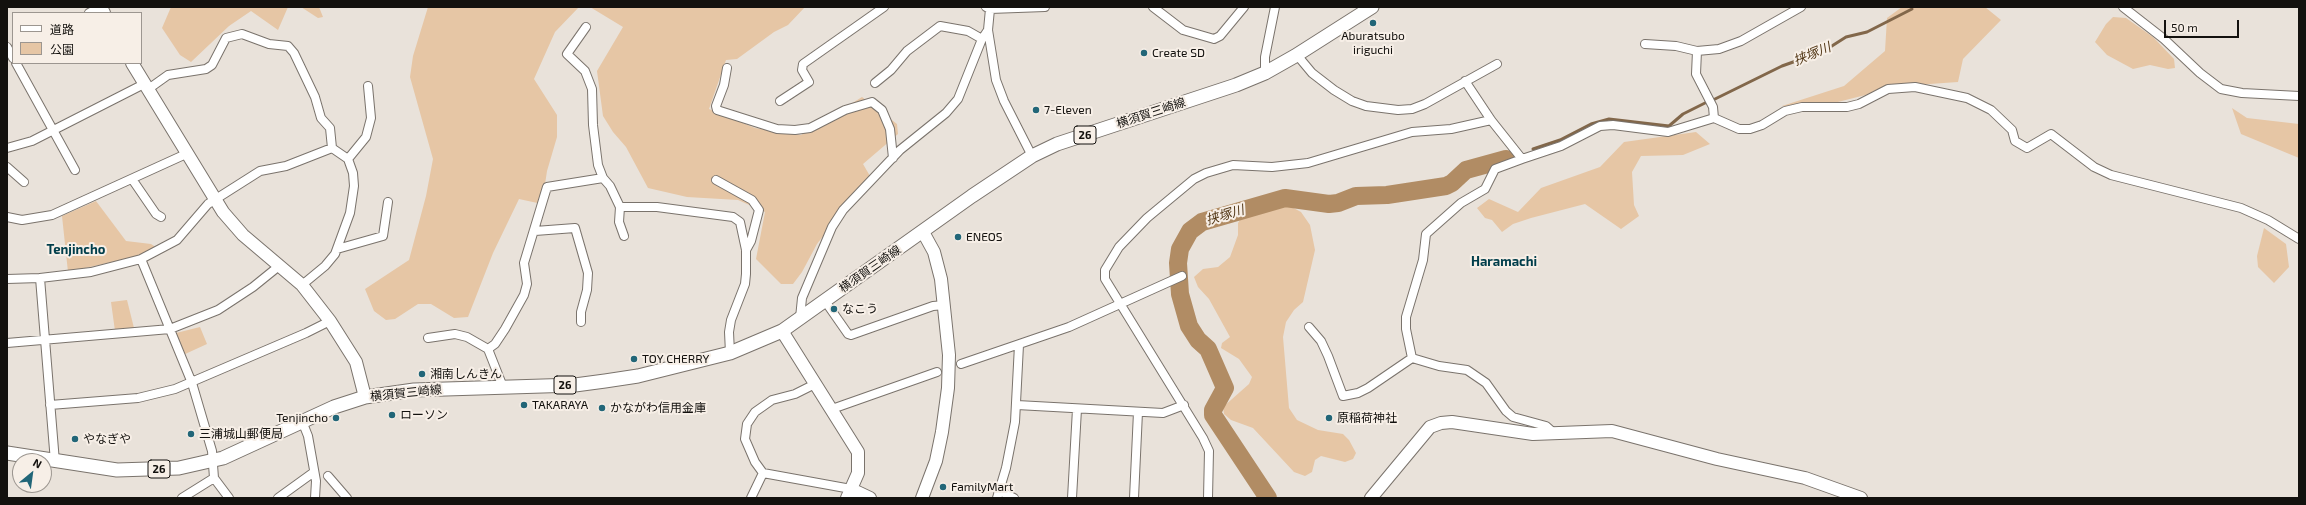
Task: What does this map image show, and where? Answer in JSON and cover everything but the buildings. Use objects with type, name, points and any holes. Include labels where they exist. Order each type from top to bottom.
[{"type":"main road","name":"横須賀三崎線","points":[[7,453],[105,469],[134,470],[179,468],[214,461],[302,421],[365,397],[414,390],[576,385],[630,378],[730,353],[782,332],[1032,156],[1057,144],[1236,86],[1265,73],[1297,55],[1372,7]]},
{"type":"street","points":[[91,12],[100,7]]},
{"type":"street","points":[[780,101],[809,82],[802,70],[803,64],[884,7]]},
{"type":"street","points":[[1032,156],[1006,106],[996,80],[988,30],[988,8],[1045,7]]},
{"type":"street","points":[[1154,7],[1183,30],[1214,39],[1220,36],[1244,7]]},
{"type":"street","points":[[1265,73],[1265,57],[1275,7]]},
{"type":"street","points":[[1644,44],[1676,46],[1697,51],[1730,46],[1801,7]]},
{"type":"street","points":[[2123,7],[2164,39],[2200,73],[2221,89],[2299,96]]},
{"type":"street","points":[[875,83],[892,70],[907,51],[940,26],[968,31],[982,39]]},
{"type":"street","points":[[586,27],[566,54],[585,71],[592,89],[593,125],[598,165],[603,178],[610,186],[620,207],[620,222],[624,236]]},
{"type":"street","points":[[800,318],[802,298],[832,227],[844,210],[893,158],[946,113],[958,99],[982,39],[988,30]]},
{"type":"street","points":[[7,148],[32,141],[52,132],[168,75],[206,68],[212,65],[226,38],[242,34],[269,44],[288,46],[294,53],[309,85],[321,118],[330,128],[332,148],[348,159],[353,173],[354,186],[350,213],[337,249],[325,266],[302,285]]},
{"type":"street","points":[[1697,51],[1696,74],[1713,107],[1714,118]]},
{"type":"street","points":[[1297,55],[1312,73],[1334,90],[1352,101],[1366,106],[1398,110],[1412,109],[1497,64]]},
{"type":"street","points":[[17,64],[52,132],[75,170]]},
{"type":"street","points":[[133,64],[214,200],[243,235],[302,285],[330,321],[356,362],[365,397]]},
{"type":"street","points":[[727,68],[724,85],[716,106],[717,110],[777,129],[795,130],[810,128],[845,110],[872,102],[882,110],[890,129],[893,158]]},
{"type":"street","points":[[1465,81],[1491,120],[1522,159]]},
{"type":"street","points":[[348,159],[366,137],[371,118],[368,86]]},
{"type":"street","points":[[1412,358],[1406,329],[1406,317],[1423,260],[1426,234],[1461,204],[1485,189],[1495,169],[1560,146],[1600,126],[1614,125],[1668,132],[1714,118],[1739,129],[1750,129],[1762,125],[1785,111],[1802,107],[1847,107],[1859,104],[1888,89],[1915,87],[1960,97],[1991,110],[2003,119],[2012,130],[2015,141],[2028,148],[2051,134],[2094,167],[2111,175],[2240,208],[2268,220],[2299,239]]},
{"type":"street","points":[[1208,498],[1209,451],[1184,406],[1105,279],[1105,270],[1119,247],[1147,218],[1194,179],[1206,173],[1233,165],[1272,167],[1308,163],[1412,132],[1451,129],[1491,120]]},
{"type":"street","points":[[7,279],[40,278],[91,272],[141,259],[177,240],[214,200],[260,171],[286,166],[332,148]]},
{"type":"street","points":[[7,217],[22,220],[52,215],[186,154]]},
{"type":"street","points":[[7,166],[24,182]]},
{"type":"street","points":[[488,349],[495,344],[505,329],[524,295],[527,284],[524,264],[547,187],[603,178]]},
{"type":"street","points":[[132,179],[156,214],[161,217]]},
{"type":"street","points":[[716,180],[752,200],[759,210],[751,241],[746,250]]},
{"type":"street","points":[[337,249],[383,236],[388,202]]},
{"type":"street","points":[[620,207],[657,207],[734,217],[740,222],[746,250],[745,284],[731,320],[729,332],[730,353]]},
{"type":"street","points":[[535,231],[575,228],[588,273],[587,290],[581,312],[581,322]]},
{"type":"street","points":[[922,498],[936,461],[947,403],[949,355],[945,305],[936,260],[923,232]]},
{"type":"street","points":[[141,259],[192,383],[214,461],[214,478],[229,498]]},
{"type":"street","points":[[7,343],[170,329],[218,310],[253,287],[279,266]]},
{"type":"street","points":[[40,278],[55,462]]},
{"type":"street","points":[[961,364],[1019,346],[1069,327],[1179,278]]},
{"type":"street","points":[[825,301],[848,334],[851,335],[932,306],[945,305]]},
{"type":"street","points":[[50,405],[138,398],[192,383],[306,334],[330,321]]},
{"type":"street","points":[[1309,327],[1321,341],[1342,396],[1358,393],[1368,388],[1412,358]]},
{"type":"street","points":[[782,332],[858,452],[859,466],[849,493]]},
{"type":"street","points":[[428,338],[455,334],[467,337],[488,349],[503,387]]},
{"type":"street","points":[[1014,498],[999,494],[1011,446],[1017,405],[1019,346]]},
{"type":"street","points":[[1412,358],[1439,366],[1467,370],[1486,383],[1506,411],[1513,417],[1523,421],[1546,426],[1555,434]]},
{"type":"street","points":[[832,409],[936,372]]},
{"type":"street","points":[[815,384],[795,394],[772,400],[755,412],[747,424],[745,439],[755,462],[763,473],[870,498]]},
{"type":"street","points":[[1017,405],[1164,413],[1184,406]]},
{"type":"street","points":[[1072,498],[1077,409]]},
{"type":"street","points":[[1134,498],[1138,412]]},
{"type":"street","points":[[302,421],[308,436],[314,472],[315,498]]},
{"type":"street","points":[[1371,498],[1397,469],[1430,427],[1441,423],[1452,422],[1533,434],[1612,431],[1717,459],[1805,478],[1861,498]]},
{"type":"street","points":[[278,498],[314,472]]},
{"type":"street","points":[[751,498],[763,473]]},
{"type":"street","points":[[328,476],[347,498]]},
{"type":"street","points":[[182,498],[214,478]]},
{"type":"green space","points":[[171,7],[288,7],[278,30],[251,11],[229,26],[191,62],[180,55],[162,28]]},
{"type":"green space","points":[[301,7],[319,7],[323,17],[318,18]]},
{"type":"green space","points":[[428,7],[579,7],[555,32],[534,79],[557,115],[557,137],[547,171],[542,204],[519,199],[493,253],[468,317],[454,318],[431,304],[418,304],[395,319],[386,320],[374,311],[365,289],[409,260],[426,196],[433,159],[410,77],[413,56]]},
{"type":"green space","points":[[590,7],[805,7],[788,25],[774,32],[737,59],[726,60],[709,109],[755,128],[801,135],[862,97],[897,124],[898,134],[863,164],[870,176],[817,244],[802,272],[793,284],[781,284],[756,259],[765,212],[738,200],[687,197],[648,188],[626,147],[613,132],[603,116],[597,71],[623,27]]},
{"type":"green space","points":[[1902,7],[1985,7],[2001,20],[1963,59],[1958,82],[1901,86],[1822,106],[1782,106],[1844,86],[1885,51],[1887,18]]},
{"type":"green space","points":[[2113,17],[2126,18],[2153,37],[2174,59],[2175,68],[2168,69],[2150,65],[2133,69],[2107,55],[2095,42],[2106,24]]},
{"type":"green space","points":[[2232,108],[2247,118],[2299,124],[2299,158],[2241,134]]},
{"type":"green space","points":[[1696,132],[1710,144],[1683,155],[1641,156],[1632,172],[1634,205],[1639,216],[1621,229],[1585,204],[1513,224],[1502,232],[1492,220],[1485,218],[1477,208],[1489,199],[1518,212],[1541,188],[1600,167],[1624,142]]},
{"type":"green space","points":[[96,201],[126,241],[151,244],[157,248],[142,255],[68,272],[62,216]]},
{"type":"green space","points":[[1286,204],[1301,212],[1310,225],[1315,250],[1303,302],[1294,310],[1286,322],[1283,337],[1289,408],[1297,420],[1318,430],[1343,434],[1349,440],[1356,453],[1353,459],[1345,462],[1321,456],[1315,460],[1312,472],[1305,476],[1294,472],[1253,428],[1231,420],[1224,414],[1223,407],[1249,384],[1252,377],[1239,359],[1221,348],[1222,343],[1230,337],[1209,299],[1198,287],[1194,277],[1203,269],[1218,267],[1230,257],[1238,235],[1238,223],[1241,218],[1253,211]]},
{"type":"green space","points":[[2264,228],[2286,244],[2289,267],[2274,283],[2258,267],[2257,256]]},
{"type":"green space","points":[[127,300],[134,328],[115,331],[111,302]]},
{"type":"green space","points":[[200,327],[207,344],[183,355],[175,336],[176,333]]},
{"type":"waterway","name":"挟塚川","points":[[1713,100],[1782,66],[1824,51],[1846,37],[1867,32],[1912,9]]},
{"type":"waterway","name":"挟塚川","points":[[1533,149],[1560,140],[1591,124],[1609,119],[1669,126],[1683,114],[1707,102]]},
{"type":"waterway","name":"挟塚川","points":[[1268,498],[1213,415],[1213,410],[1225,388],[1208,349],[1198,340],[1189,326],[1180,294],[1178,263],[1180,249],[1190,231],[1202,222],[1285,198],[1329,204],[1338,203],[1356,196],[1387,195],[1446,186],[1452,183],[1466,170],[1506,159]]},
{"type":"place","name":"Aburatsubo iriguchi","points":[[1373,23]]},
{"type":"place","name":"Create SD","points":[[1144,53]]},
{"type":"place","name":"7-Eleven","points":[[1036,110]]},
{"type":"place","name":"ENEOS","points":[[958,237]]},
{"type":"place","name":"なこう","points":[[834,309]]},
{"type":"place","name":"TOY CHERRY","points":[[634,359]]},
{"type":"place","name":"湘南しんきん","points":[[422,374]]},
{"type":"place","name":"TAKARAYA","points":[[524,405]]},
{"type":"place","name":"かながわ信用金庫","points":[[602,408]]},
{"type":"place","name":"ローソン","points":[[392,415]]},
{"type":"place","name":"Tenjincho","points":[[336,418]]},
{"type":"place","name":"原稲荷神社","points":[[1329,418]]},
{"type":"place","name":"三浦城山郵便局","points":[[191,434]]},
{"type":"place","name":"やなぎや","points":[[75,439]]},
{"type":"place","name":"FamilyMart","points":[[943,487]]},
{"type":"district","name":"Tenjincho","points":[[76,250]]},
{"type":"district","name":"Haramachi","points":[[1504,262]]}]
